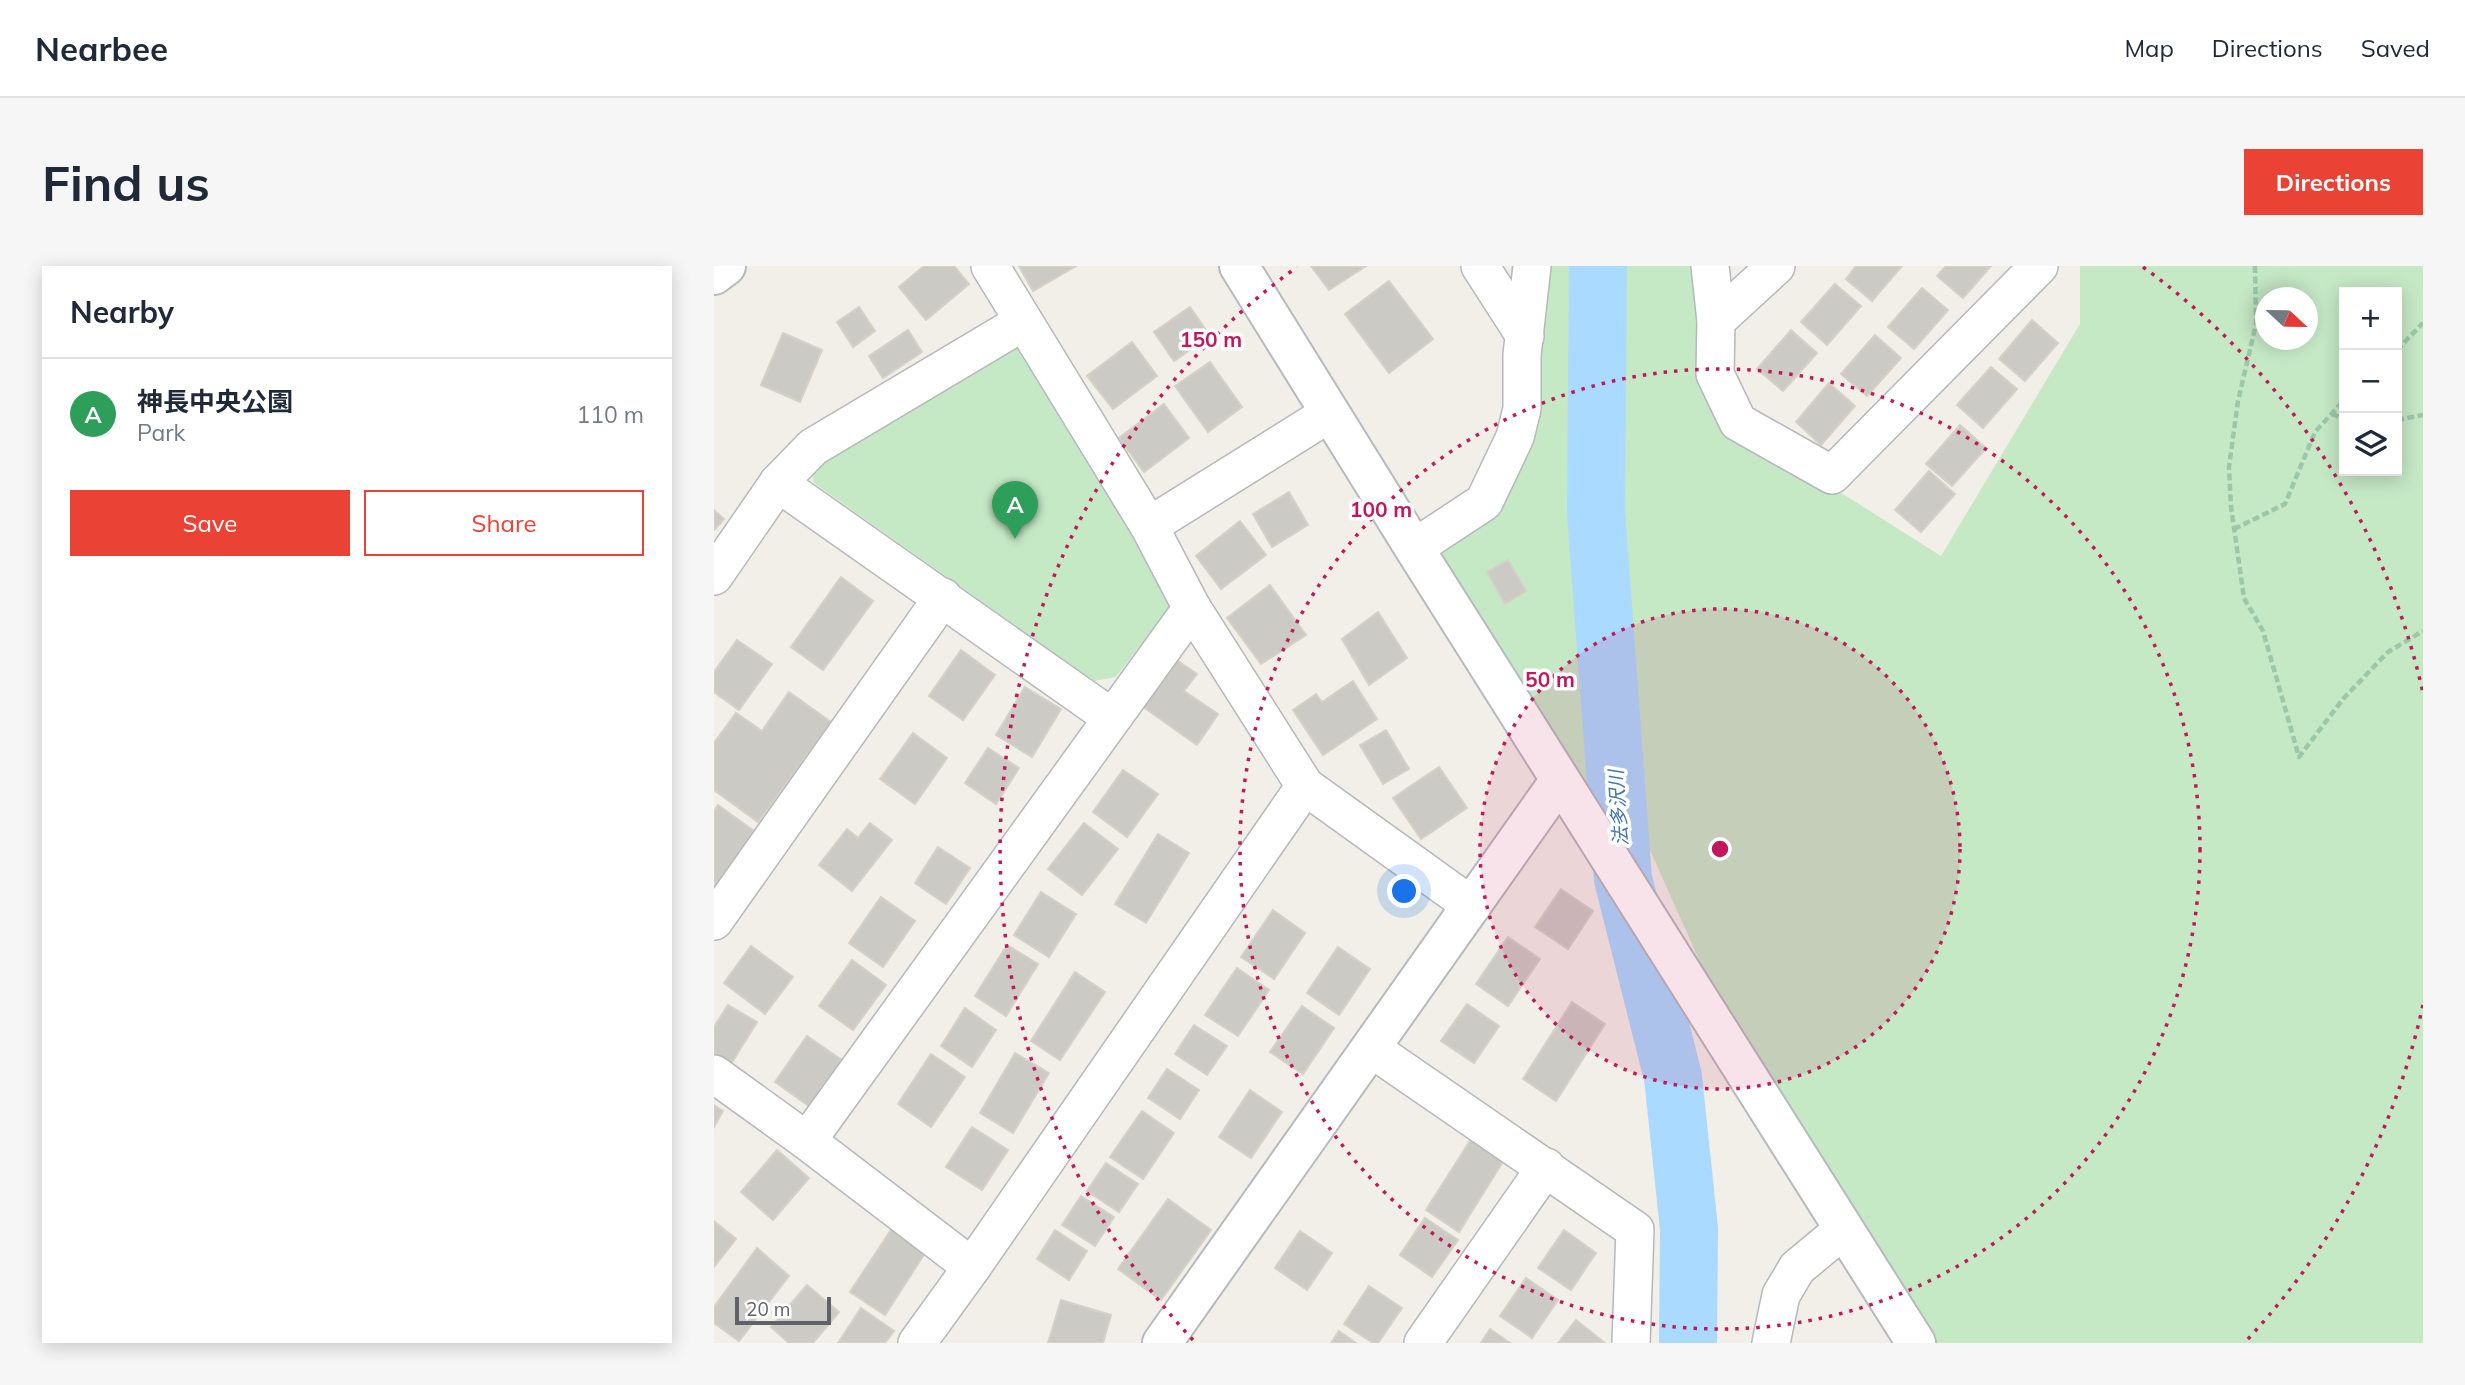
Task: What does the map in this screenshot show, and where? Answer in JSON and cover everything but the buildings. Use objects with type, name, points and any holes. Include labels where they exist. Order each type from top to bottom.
[{"type":"street","points":[[714,275],[726,266]]},
{"type":"street","points":[[990,266],[1149,526],[1192,608],[1305,786],[1472,906]]},
{"type":"street","points":[[1239,266],[1916,1343]]},
{"type":"street","points":[[1480,266],[1525,336]]},
{"type":"street","points":[[1414,548],[1484,502],[1515,437],[1522,409],[1522,355],[1532,266]]},
{"type":"street","points":[[1710,266],[1716,321],[1716,374],[1738,422],[1832,475],[2039,266]]},
{"type":"street","points":[[1716,321],[1776,266]]},
{"type":"street","points":[[714,576],[778,483],[813,447],[1023,322]]},
{"type":"street","points":[[1149,526],[1330,414]]},
{"type":"street","points":[[778,483],[1111,718]]},
{"type":"street","points":[[714,921],[943,597]]},
{"type":"street","points":[[807,1142],[1192,608]]},
{"type":"street","points":[[1162,1343],[1561,781]]},
{"type":"street","points":[[917,1343],[1305,786]]},
{"type":"street","points":[[1372,1049],[1635,1230],[1631,1343]]},
{"type":"street","points":[[714,1074],[972,1267]]},
{"type":"street","points":[[1423,1343],[1546,1167]]},
{"type":"street","points":[[1772,1343],[1781,1295],[1797,1268],[1844,1228]]},
{"type":"path","points":[[2255,266],[2256,324],[2238,401],[2229,467],[2234,529],[2244,598],[2263,631],[2299,757],[2343,699],[2388,652],[2423,631]]},
{"type":"path","points":[[2402,345],[2423,323]]},
{"type":"path","points":[[2234,529],[2285,505],[2315,432],[2339,406]]},
{"type":"path","points":[[2332,414],[2339,417]]},
{"type":"path","points":[[2402,419],[2423,415]]},
{"type":"green space","points":[[1535,266],[1698,266],[1737,427],[1941,556],[2080,324],[2080,266],[2423,266],[2423,1343],[1917,1343],[1761,1098],[1645,839],[1644,826],[1601,821],[1414,548],[1484,502]]},
{"type":"green space","points":[[1009,343],[1023,345],[1172,594],[1172,604],[1116,677],[1094,681],[814,483],[811,466]]},
{"type":"waterway","name":"法多沢川","points":[[1598,266],[1596,513],[1623,879],[1673,1077],[1689,1229],[1688,1343]]},
{"type":"place","name":"神長中央公園","points":[[1015,539]]}]
